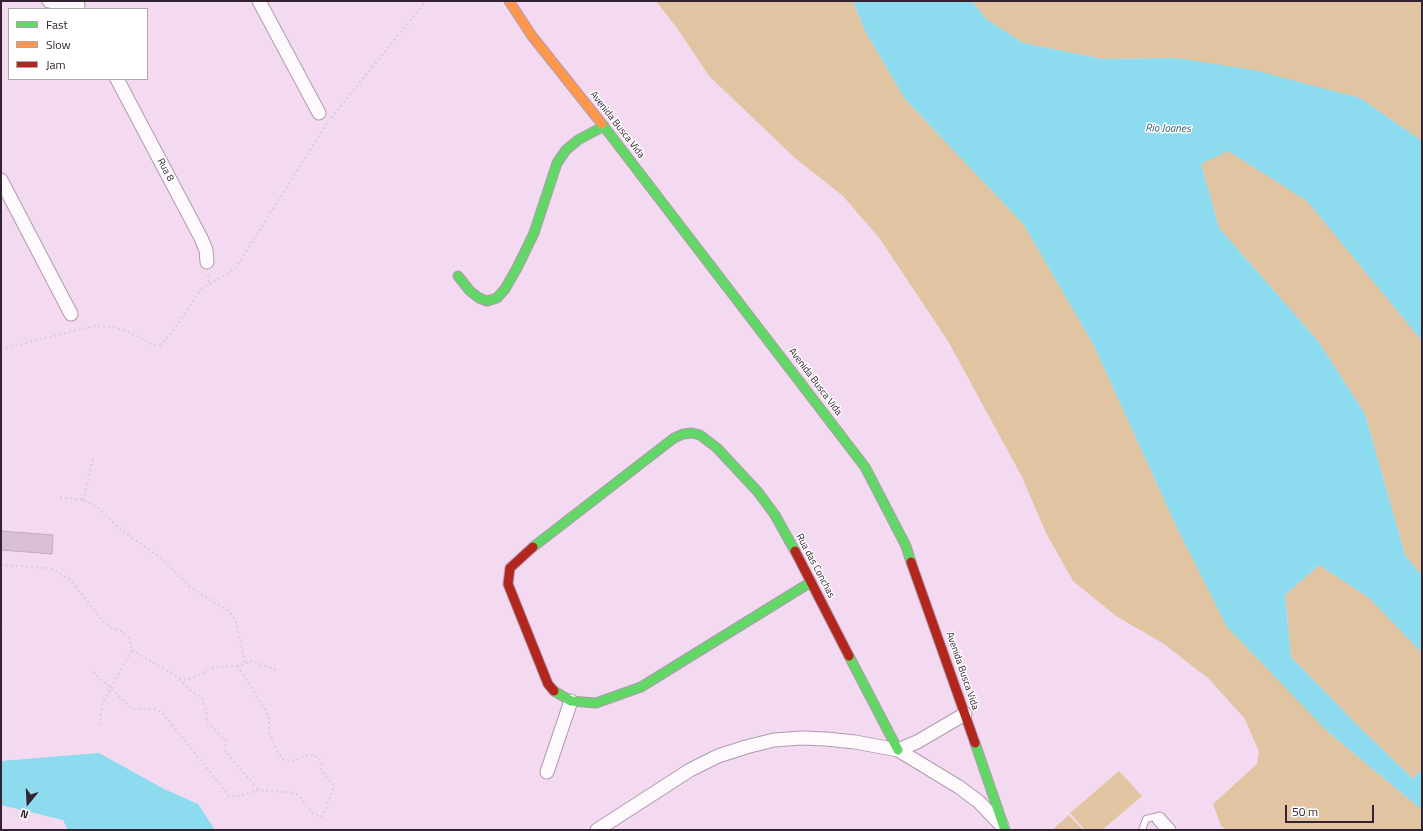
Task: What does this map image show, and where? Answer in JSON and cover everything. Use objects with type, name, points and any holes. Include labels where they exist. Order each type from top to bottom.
[{"type":"street","points":[[49,1],[77,5]]},
{"type":"street","points":[[259,1],[318,113]]},
{"type":"street","name":"Avenida Busca Vida","points":[[509,1],[532,36],[604,126],[865,467],[906,546],[1004,829]]},
{"type":"street","name":"Rua 8","points":[[118,80],[201,238],[206,250],[207,262]]},
{"type":"street","points":[[458,276],[470,291],[479,298],[487,301],[497,298],[505,289],[517,268],[534,233],[557,164],[566,150],[572,145],[604,126]]},
{"type":"street","points":[[1,180],[71,314]]},
{"type":"street","name":"Rua das Conchas","points":[[571,701],[557,694],[548,684],[511,595],[508,584],[510,568],[522,556],[674,438],[692,433],[709,440],[758,492],[775,515],[898,750]]},
{"type":"street","points":[[547,772],[571,701],[596,703],[641,687],[811,582]]},
{"type":"street","points":[[898,750],[917,742],[964,714]]},
{"type":"street","points":[[597,830],[690,770],[718,756],[774,740],[826,739],[898,750],[979,802],[1004,829]]},
{"type":"street","points":[[1159,819],[1169,830]]},
{"type":"lane","points":[[1142,830],[1146,819],[1154,817],[1159,819]]},
{"type":"path","points":[[1,349],[94,326],[113,327],[129,332],[154,345],[160,345],[165,341],[202,288],[230,272],[239,263],[326,124],[426,1]]},
{"type":"path","points":[[83,500],[94,456]]},
{"type":"path","points":[[60,497],[83,500],[96,506],[125,533],[161,558],[191,588],[233,615],[245,662]]},
{"type":"path","points":[[1,565],[48,568],[70,580],[103,621],[112,628],[121,631],[129,638],[132,650],[112,689],[103,702],[100,726]]},
{"type":"path","points":[[132,650],[179,678],[191,691],[202,698],[206,710],[207,722],[226,741],[225,752],[259,790]]},
{"type":"path","points":[[179,678],[188,680],[215,667],[238,666],[245,662],[257,662],[278,671]]},
{"type":"path","points":[[94,672],[134,709],[154,709],[162,712],[229,796],[235,797],[259,790],[295,793],[300,796],[313,814],[320,817],[326,813],[334,786],[321,771],[322,762],[314,755],[308,755],[292,761],[284,760],[278,753],[269,731],[269,716],[238,666]]},
{"type":"shaded area","points":[[656,1],[853,1],[865,31],[905,99],[1024,225],[1094,346],[1178,530],[1328,732],[1422,810],[1422,830],[1227,830],[1221,826],[1213,804],[1257,764],[1259,752],[1245,719],[1209,679],[1164,644],[1116,616],[1073,581],[1046,533],[1022,477],[948,341],[880,239],[843,196],[795,158],[709,76],[677,28]]},
{"type":"shaded area","points":[[972,1],[1422,1],[1422,141],[1360,98],[1176,58],[1103,59],[1023,43],[986,19]]},
{"type":"shaded area","points":[[1227,150],[1308,201],[1422,341],[1422,576],[1405,555],[1365,414],[1318,341],[1219,228],[1201,164]]},
{"type":"shaded area","points":[[1319,565],[1369,598],[1422,653],[1422,769],[1413,779],[1359,727],[1291,657],[1285,594]]},
{"type":"shaded area","points":[[1119,771],[1142,796],[1102,830],[1085,830],[1070,813]]},
{"type":"shaded area","points":[[1069,815],[1083,830],[1052,830]]},
{"type":"water","name":"Rio Joanes","points":[[853,1],[972,1],[986,19],[1023,43],[1103,59],[1176,58],[1254,70],[1360,98],[1422,141],[1422,341],[1307,201],[1228,151],[1201,164],[1219,228],[1318,341],[1365,414],[1405,555],[1422,576],[1422,653],[1369,598],[1319,565],[1285,595],[1291,657],[1359,727],[1413,779],[1422,769],[1422,810],[1328,732],[1227,627],[1178,530],[1094,346],[1024,225],[905,99],[865,31]]},
{"type":"water","points":[[99,753],[164,789],[198,804],[215,830],[68,830],[63,820],[1,805],[1,761]]},
{"type":"building","points":[[1,531],[53,535],[52,554],[1,550]]},
{"type":"traffic: fast","points":[[602,124],[865,467],[906,546],[911,562]]},
{"type":"traffic: fast","points":[[458,276],[470,291],[479,298],[487,301],[497,298],[505,289],[517,268],[534,233],[557,163],[566,150],[578,140],[604,126]]},
{"type":"traffic: fast","points":[[533,547],[674,438],[683,434],[692,433],[700,435],[717,448],[758,492],[775,515],[795,551]]},
{"type":"traffic: fast","points":[[554,691],[571,701],[596,703],[641,687],[811,582]]},
{"type":"traffic: fast","points":[[849,656],[898,750]]},
{"type":"traffic: fast","points":[[975,743],[1005,830]]},
{"type":"traffic: slow","points":[[509,1],[532,36],[602,124]]},
{"type":"traffic: jam","points":[[533,547],[510,568],[508,584],[548,684],[554,691]]},
{"type":"traffic: jam","points":[[795,551],[849,656]]},
{"type":"traffic: jam","points":[[911,562],[975,743]]}]
